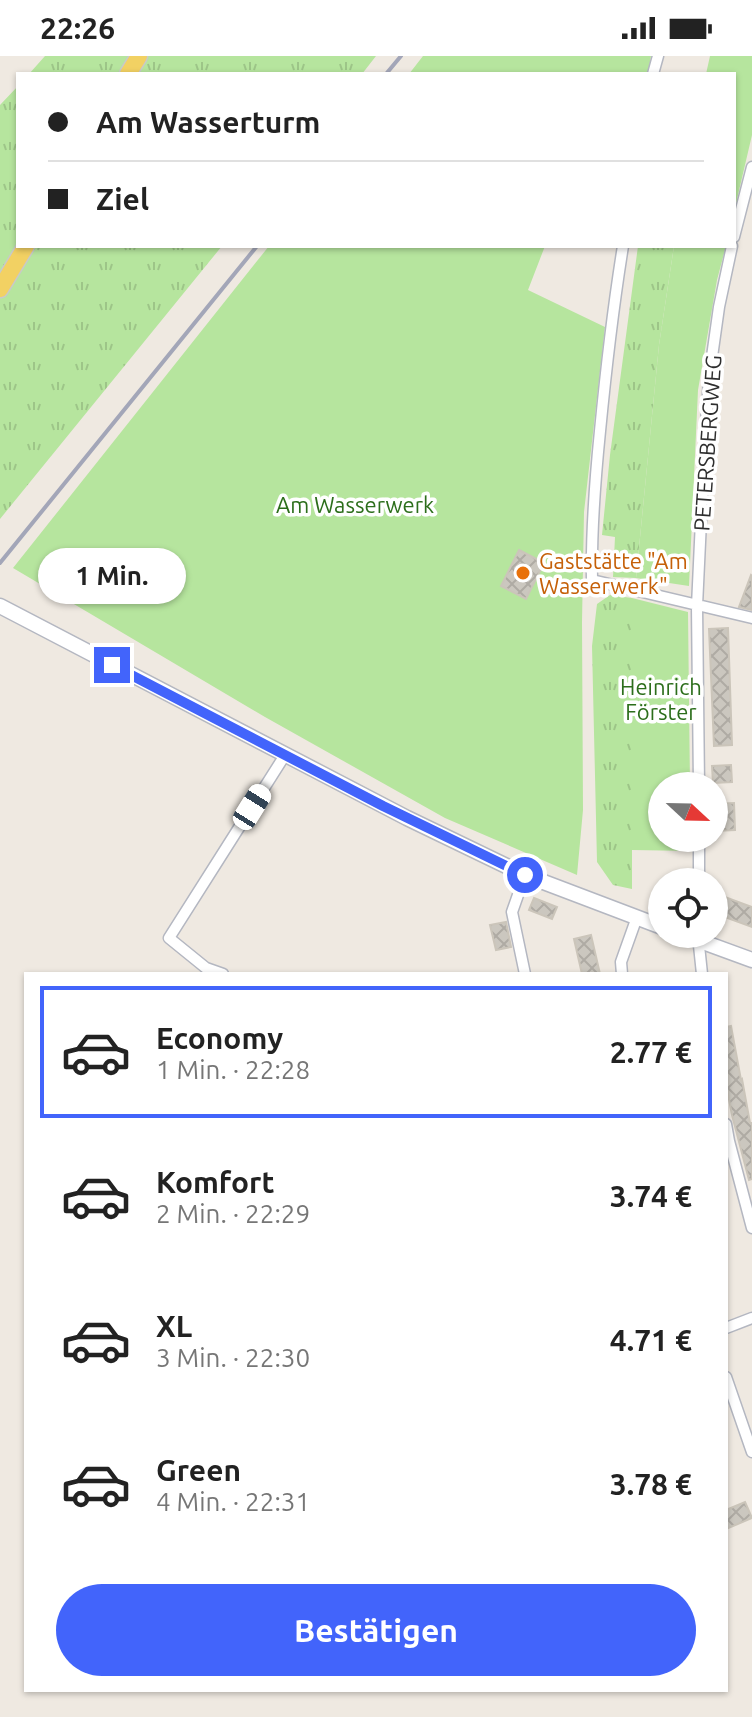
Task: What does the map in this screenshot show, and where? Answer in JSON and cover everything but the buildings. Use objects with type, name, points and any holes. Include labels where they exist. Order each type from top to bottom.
[{"type":"main road","points":[[0,289],[25,248]]},
{"type":"street","points":[[736,229],[752,167]]},
{"type":"street","points":[[623,248],[610,325],[597,465],[591,532],[592,580],[752,618]]},
{"type":"street","name":"PETERSBERGWEG","points":[[699,772],[697,606],[709,378],[732,248]]},
{"type":"street","points":[[0,606],[407,818],[525,875],[648,921]]},
{"type":"street","points":[[205,971],[169,938],[285,755]]},
{"type":"street","points":[[525,875],[512,912],[525,972]]},
{"type":"street","points":[[622,972],[621,962],[637,917]]},
{"type":"street","points":[[699,948],[702,972]]},
{"type":"street","points":[[724,948],[752,960]]},
{"type":"street","points":[[728,1132],[752,1228]]},
{"type":"street","points":[[728,1327],[752,1318]]},
{"type":"street","points":[[728,1384],[752,1452]]},
{"type":"green space","points":[[45,56],[376,56],[364,72],[31,72]]},
{"type":"green space","points":[[423,56],[651,56],[648,72],[411,72]]},
{"type":"green space","points":[[710,56],[752,56],[752,135],[736,203],[736,72],[706,72]]},
{"type":"green space","points":[[16,88],[16,248],[220,248],[0,519],[0,105]]},
{"type":"green space","name":"Am Wasserwerk","points":[[267,248],[544,248],[528,290],[605,327],[584,512],[583,810],[577,875],[445,818],[265,717],[13,568]]},
{"type":"green space","points":[[638,248],[674,248],[659,345],[636,578],[613,577],[615,537],[602,535]]},
{"type":"green space","points":[[674,248],[725,248],[698,390],[689,586],[636,578],[659,345]]},
{"type":"green space","points":[[610,595],[632,598],[632,889],[613,885],[597,862],[592,646],[597,604]]},
{"type":"green space","name":"Heinrich Förster","points":[[632,598],[688,612],[690,772],[648,772],[648,850],[632,850]]},
{"type":"railway","points":[[388,72],[401,56]]},
{"type":"railway","points":[[0,563],[255,248]]},
{"type":"place","name":"Gaststätte \"Am Wasserwerk\"","points":[[523,573]]},
{"type":"route","points":[[112,665],[383,806],[525,875]]}]
